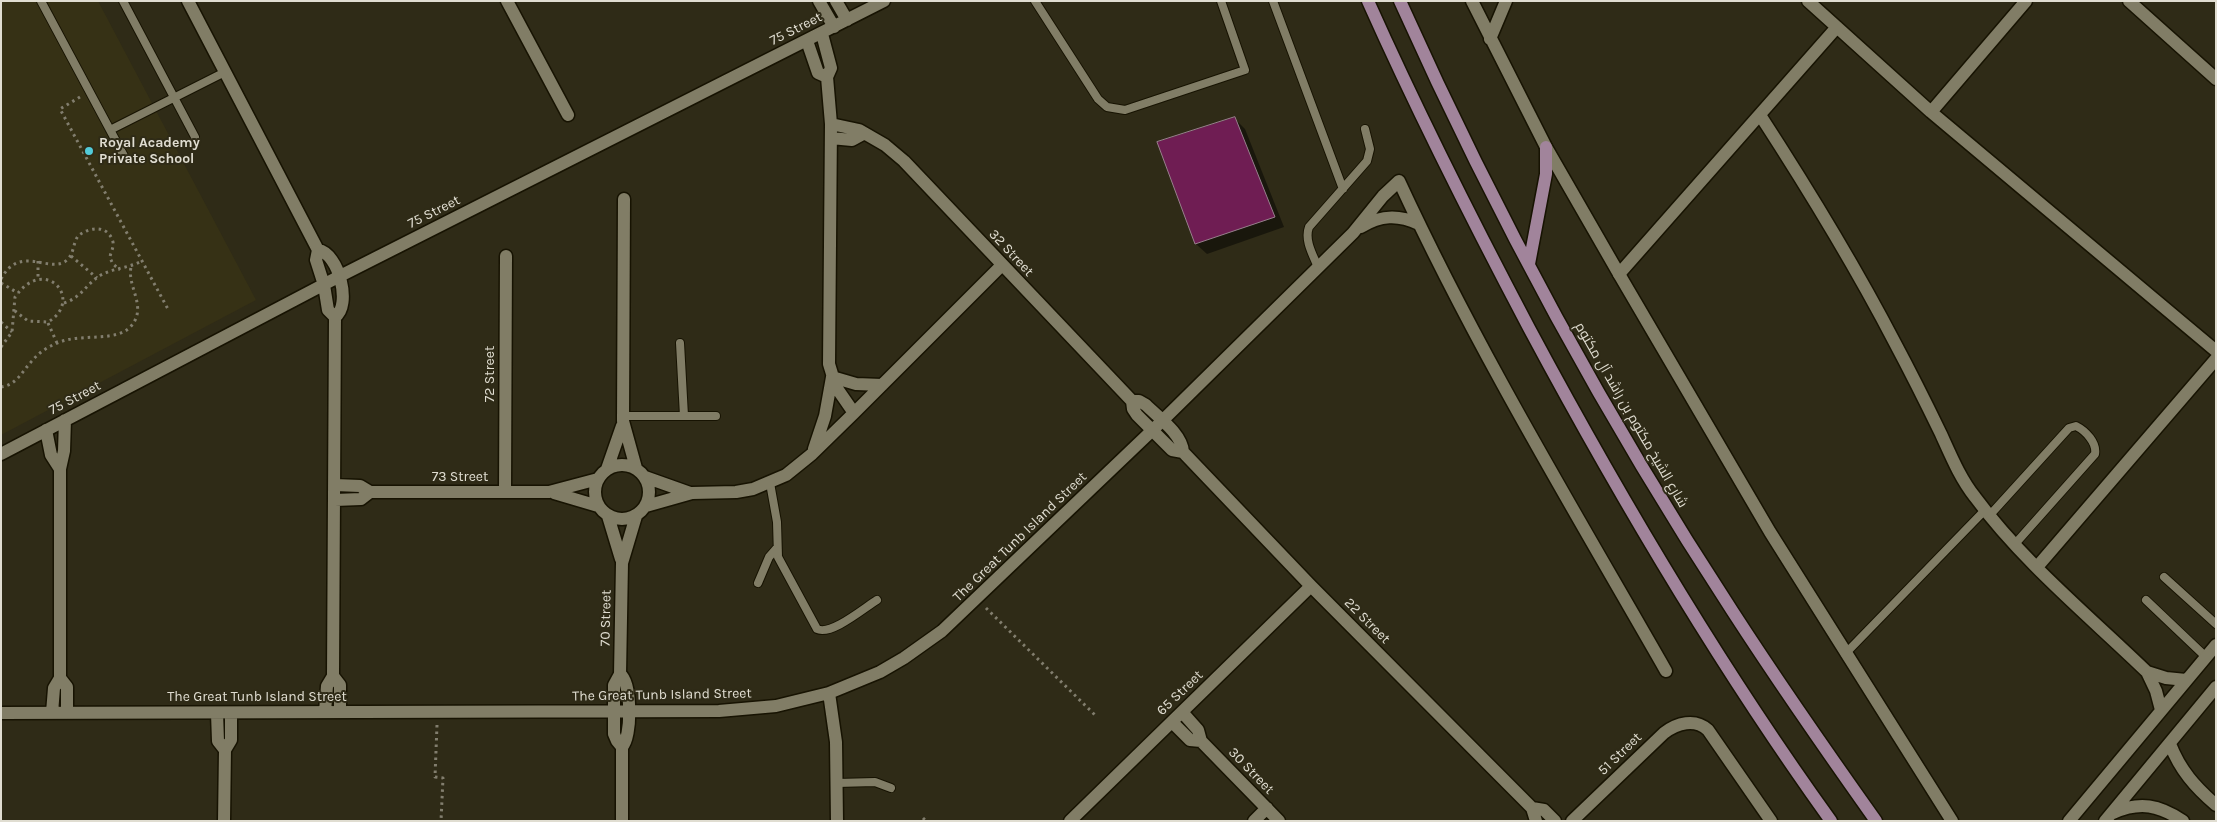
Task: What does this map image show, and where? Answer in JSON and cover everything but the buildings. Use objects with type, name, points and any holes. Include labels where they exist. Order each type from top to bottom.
[{"type":"main road","points":[[1368,1],[1403,81],[1459,197],[1588,438],[1699,624],[1831,821]]},
{"type":"main road","name":"شارع الشيخ مكتوم بن راشد آل مكتوم","points":[[1400,1],[1448,106],[1529,264],[1584,365],[1693,549],[1772,672],[1876,821]]},
{"type":"main road","points":[[1529,264],[1546,174],[1546,147]]},
{"type":"street","points":[[188,1],[318,250],[327,254],[340,276],[341,309],[335,317],[333,676],[327,686],[325,712]]},
{"type":"street","points":[[507,1],[568,115]]},
{"type":"street","points":[[818,1],[834,27]]},
{"type":"street","points":[[836,1],[847,20]]},
{"type":"street","name":"75 Street","points":[[1,454],[340,276],[884,1]]},
{"type":"street","points":[[1472,1],[1546,147],[1770,532],[1845,654],[1952,821]]},
{"type":"street","points":[[1490,39],[1506,1]]},
{"type":"street","points":[[1808,1],[1931,112],[2215,351],[2037,567]]},
{"type":"street","points":[[1931,112],[2026,1]]},
{"type":"street","points":[[2129,1],[2216,79]]},
{"type":"street","points":[[1619,274],[1837,27]]},
{"type":"street","points":[[822,34],[831,68],[827,77],[831,124],[828,350],[832,377],[840,396],[854,413]]},
{"type":"street","points":[[807,41],[818,72],[827,77]]},
{"type":"street","points":[[1760,115],[1797,171],[1863,284],[1904,360],[1965,483],[1987,513],[2037,567],[2147,672],[2156,691],[2161,710]]},
{"type":"street","name":"32 Street","points":[[831,124],[854,127],[863,134],[885,145],[904,161],[1132,401],[1134,412],[1152,431]]},
{"type":"street","points":[[831,138],[852,140],[863,134]]},
{"type":"street","name":"The Great Tunb Island Street","points":[[1,714],[747,710],[803,701],[829,693],[864,680],[904,658],[942,631],[1152,431],[1353,233],[1383,196],[1399,181],[1419,224]]},
{"type":"street","points":[[623,419],[641,472],[650,491],[646,506],[636,516],[622,520],[608,516],[598,506],[595,497],[598,479],[607,469],[617,445],[623,419],[624,200]]},
{"type":"street","name":"The Great Tunb Island Street","points":[[1353,233],[1376,219],[1387,216],[1398,216],[1419,224]]},
{"type":"street","points":[[1419,224],[1504,386],[1666,671]]},
{"type":"street","points":[[318,250],[316,260],[324,285],[328,310],[335,317]]},
{"type":"street","name":"72 Street","points":[[504,492],[506,256]]},
{"type":"street","points":[[646,506],[692,494],[736,492],[770,483],[792,470],[812,454],[854,413],[1002,265]]},
{"type":"street","points":[[832,377],[856,384],[882,385]]},
{"type":"street","points":[[812,454],[825,416],[832,377]]},
{"type":"street","name":"32 Street","points":[[1132,401],[1143,402],[1162,421]]},
{"type":"street","points":[[52,713],[54,688],[60,678],[60,469],[64,451],[65,420]]},
{"type":"street","name":"22 Street","points":[[1162,421],[1180,441],[1183,452],[1311,586],[1532,808],[1536,821]]},
{"type":"street","points":[[46,430],[50,455],[60,469]]},
{"type":"street","name":"22 Street","points":[[1152,431],[1172,450],[1183,452]]},
{"type":"street","points":[[607,469],[616,465],[626,465],[668,486],[692,494]]},
{"type":"street","name":"73 Street","points":[[335,485],[360,486],[370,492],[549,492],[598,479]]},
{"type":"street","name":"73 Street","points":[[335,500],[362,499],[370,492]]},
{"type":"street","name":"73 Street","points":[[549,492],[598,506]]},
{"type":"street","name":"70 Street","points":[[608,516],[622,563]]},
{"type":"street","name":"70 Street","points":[[622,747],[615,738],[614,684],[620,674],[622,563],[636,516]]},
{"type":"street","name":"65 Street","points":[[1070,821],[1311,586]]},
{"type":"street","points":[[2070,821],[2216,645]]},
{"type":"street","points":[[2147,672],[2166,678],[2186,680]]},
{"type":"street","name":"70 Street","points":[[620,674],[627,683],[628,711],[628,737],[622,747],[622,821]]},
{"type":"street","points":[[333,676],[340,685],[340,712]]},
{"type":"street","points":[[60,678],[67,687],[67,713]]},
{"type":"street","points":[[2108,817],[2216,687]]},
{"type":"street","points":[[829,693],[836,734],[837,821]]},
{"type":"street","points":[[217,712],[218,741],[225,750]]},
{"type":"street","name":"30 Street","points":[[1182,712],[1198,730],[1201,741],[1267,808],[1276,820]]},
{"type":"street","points":[[224,821],[225,750],[231,740],[231,713]]},
{"type":"street","name":"30 Street","points":[[1172,722],[1190,740],[1201,741]]},
{"type":"street","name":"51 Street","points":[[1572,821],[1664,733],[1676,725],[1695,723],[1704,726],[1711,734],[1771,821]]},
{"type":"street","points":[[2170,744],[2183,771],[2191,782],[2216,805]]},
{"type":"street","points":[[2108,817],[2130,807],[2153,806],[2165,810],[2183,821]]},
{"type":"street","points":[[1254,821],[1267,808]]},
{"type":"street","name":"22 Street","points":[[1532,808],[1544,810],[1555,821]]},
{"type":"lane","points":[[42,1],[124,156]]},
{"type":"lane","points":[[123,1],[195,137]]},
{"type":"lane","points":[[1035,1],[1098,99],[1107,107],[1125,110],[1245,70],[1221,1]]},
{"type":"lane","points":[[1273,1],[1343,189]]},
{"type":"lane","points":[[110,130],[225,72]]},
{"type":"lane","points":[[1318,267],[1308,242],[1307,232],[1309,227],[1368,161],[1370,149],[1365,129]]},
{"type":"lane","points":[[680,343],[684,416]]},
{"type":"lane","points":[[623,419],[716,416]]},
{"type":"lane","points":[[1845,654],[1987,513],[2069,428],[2076,426],[2082,429],[2096,446],[2095,454],[2015,544]]},
{"type":"lane","points":[[770,483],[777,522],[776,549],[780,563],[796,587],[814,625],[822,631],[831,630],[876,600]]},
{"type":"lane","points":[[758,583],[769,558],[776,549]]},
{"type":"lane","points":[[2164,577],[2216,624]]},
{"type":"lane","points":[[2146,600],[2206,657]]},
{"type":"lane","points":[[837,783],[875,782],[892,788]]},
{"type":"path","points":[[90,92],[60,109],[169,310]]},
{"type":"path","points":[[1,279],[7,271],[18,263],[31,260],[60,264],[70,256],[78,236],[88,230],[100,229],[110,236],[113,247],[110,255],[111,262],[120,270]]},
{"type":"path","points":[[70,256],[97,278]]},
{"type":"path","points":[[38,261],[38,278]]},
{"type":"path","points":[[64,303],[76,298],[97,278],[108,272],[131,267],[142,261]]},
{"type":"path","points":[[1,387],[13,383],[32,360],[57,342],[86,336],[120,335],[132,325],[136,319],[138,305],[130,280],[131,267]]},
{"type":"path","points":[[1,347],[12,332],[15,311],[14,301],[18,293],[31,281],[38,278],[45,279],[56,285],[63,297],[64,303],[60,312],[48,322],[28,322],[15,311]]},
{"type":"path","points":[[1,283],[18,293]]},
{"type":"path","points":[[1,322],[12,332]]},
{"type":"path","points":[[48,322],[57,342]]},
{"type":"path","points":[[977,598],[1096,716]]},
{"type":"path","points":[[437,712],[435,777],[442,778],[441,821]]},
{"type":"shaded area","name":"Royal Academy Private School","points":[[1,1],[98,1],[256,300],[1,435]]},
{"type":"place","name":"Royal Academy Private School","points":[[89,151]]}]
